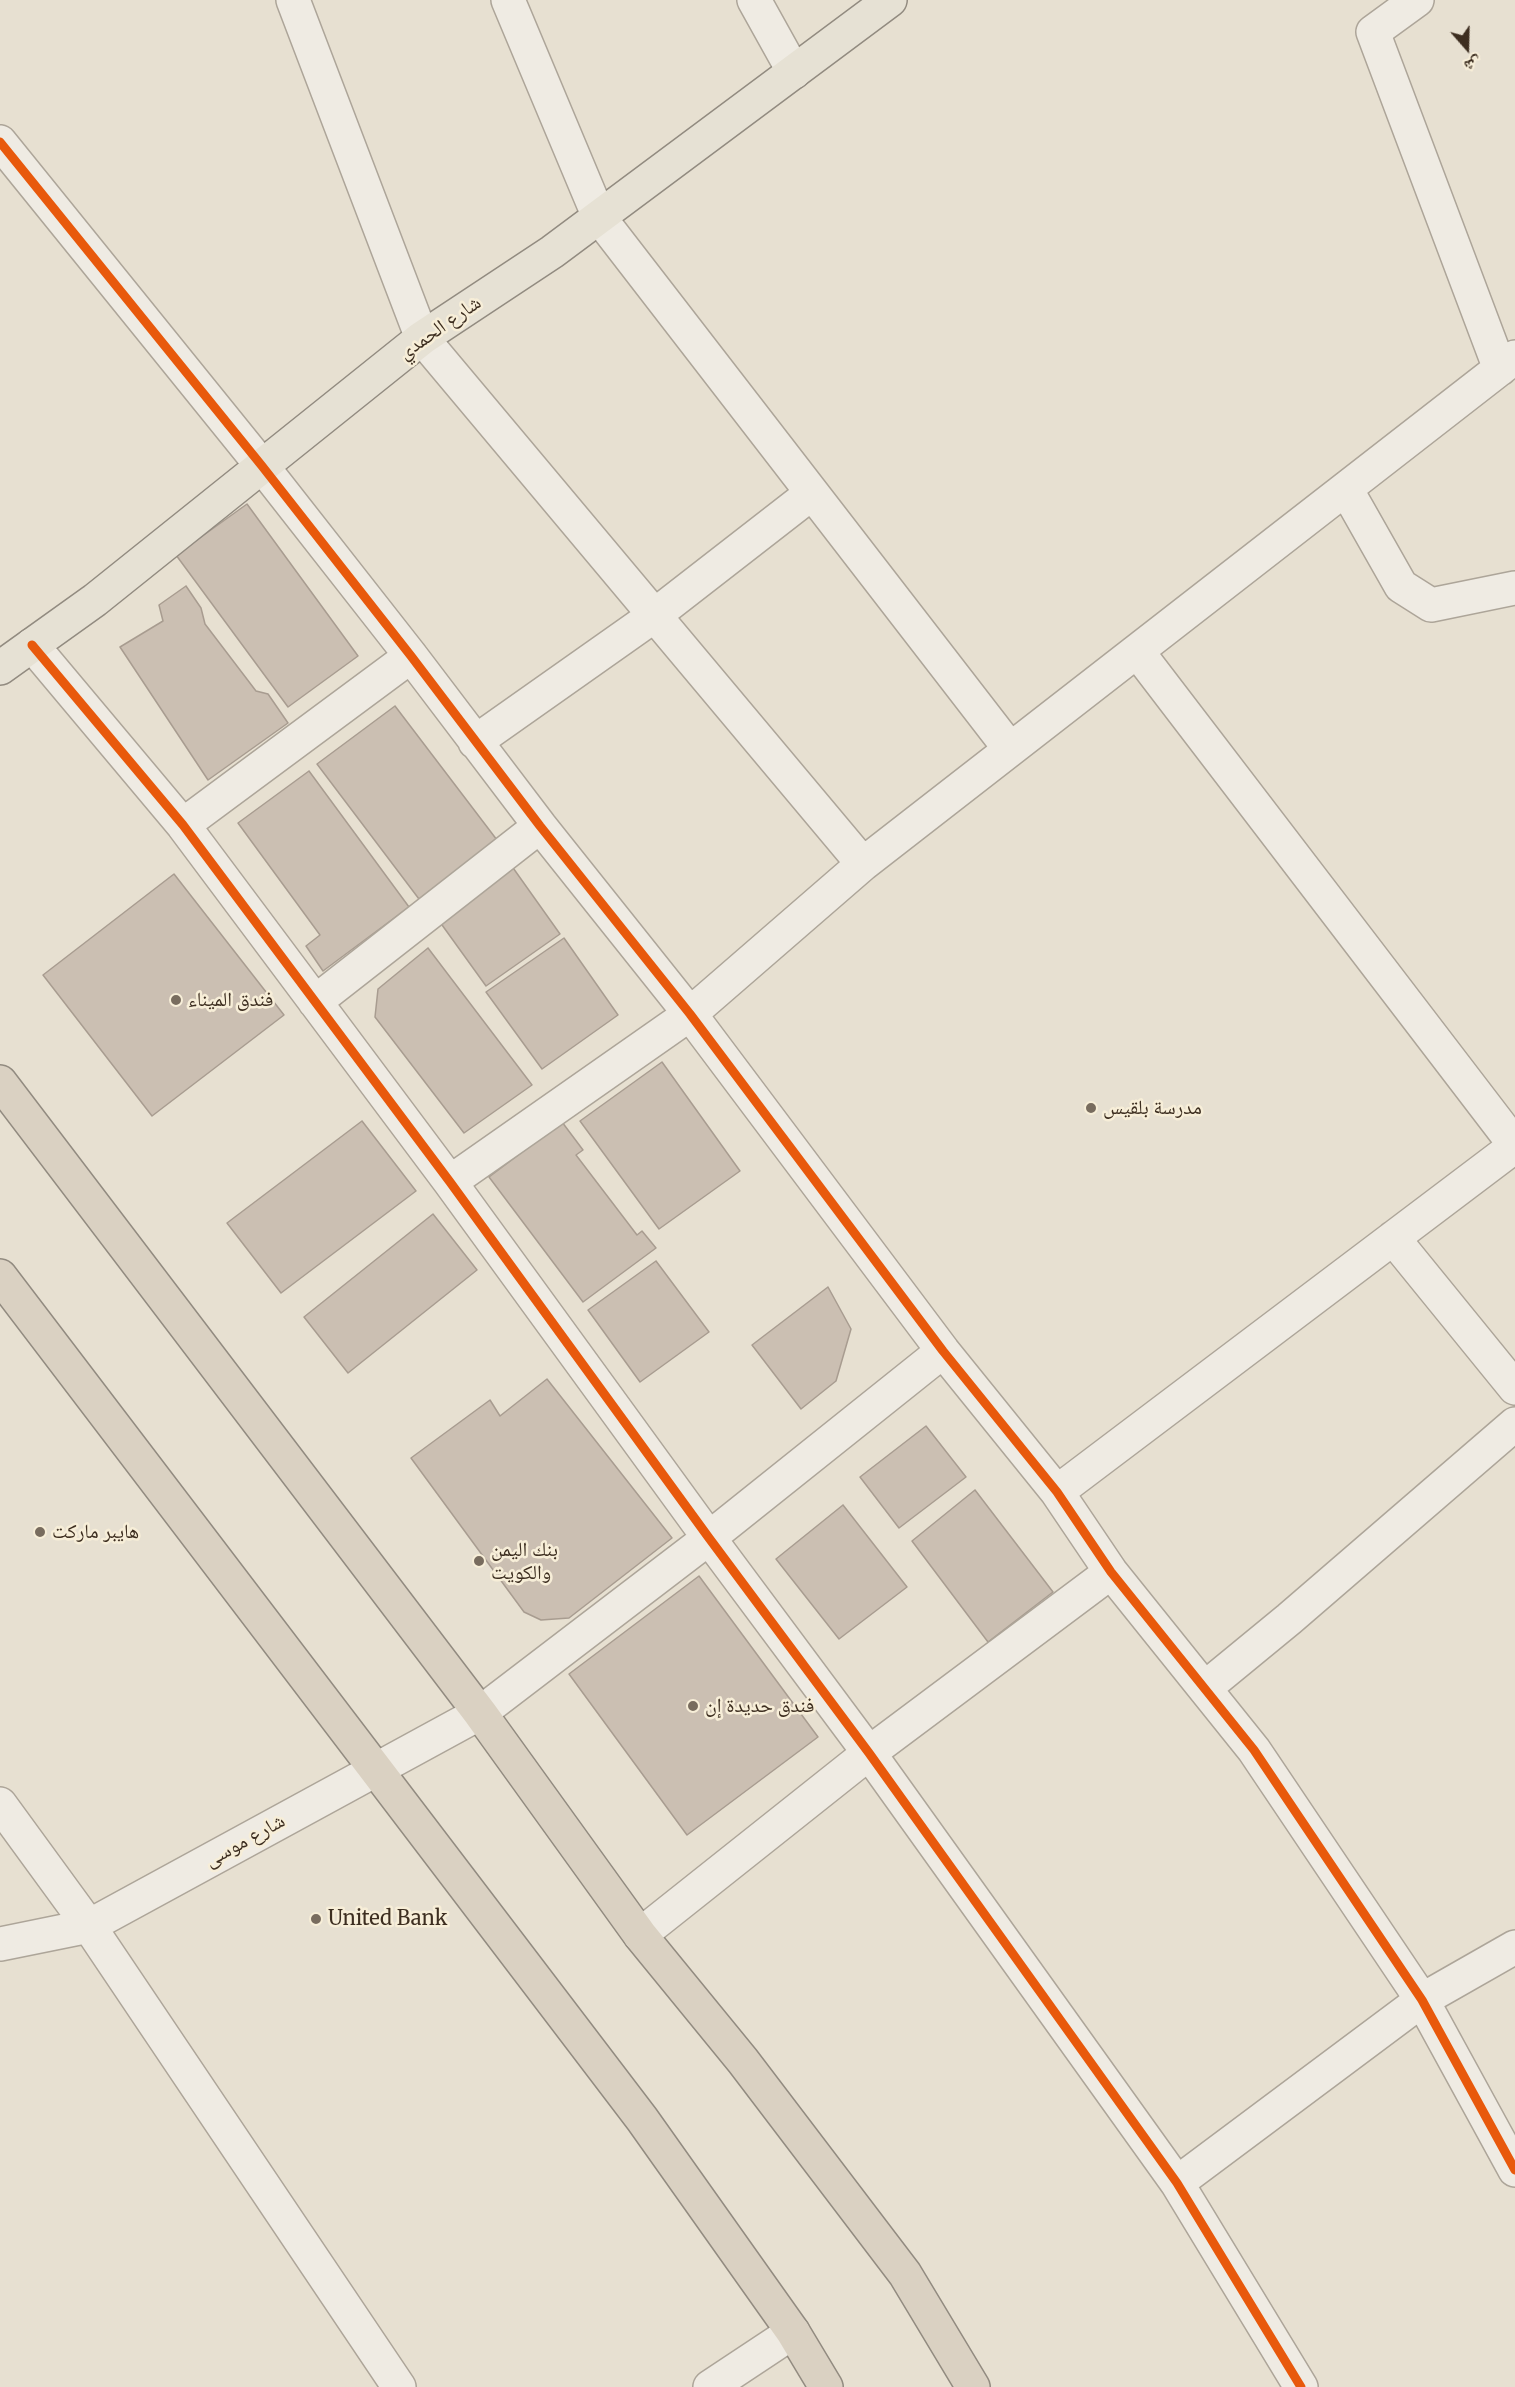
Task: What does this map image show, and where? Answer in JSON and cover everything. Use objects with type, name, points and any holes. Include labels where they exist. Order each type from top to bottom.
[{"type":"highway","points":[[0,1082],[480,1713],[640,1935],[743,2061],[905,2274],[973,2387]]},
{"type":"highway","points":[[0,1276],[642,2119],[793,2332],[826,2387]]},
{"type":"main road","name":"شارع الحمدي","points":[[0,668],[95,600],[422,338],[552,252],[890,0]]},
{"type":"street","points":[[293,0],[422,338],[863,864]]},
{"type":"street","points":[[508,0],[598,218],[1010,749]]},
{"type":"street","points":[[754,0],[794,72]]},
{"type":"street","points":[[450,1182],[690,1014],[863,864],[1507,363],[1372,32],[1417,0]]},
{"type":"street","points":[[0,142],[262,465],[411,656],[540,826],[690,1014],[944,1351],[1058,1492],[1111,1572],[1254,1750],[1422,2000],[1515,2170]]},
{"type":"street","points":[[1346,489],[1401,586],[1431,605],[1515,588]]},
{"type":"street","points":[[475,742],[655,615],[812,493]]},
{"type":"street","points":[[32,645],[183,825],[450,1182],[709,1538],[869,1753],[1177,2183],[1300,2387]]},
{"type":"street","points":[[1058,1492],[1515,1146],[1137,651]]},
{"type":"street","points":[[183,825],[411,656]]},
{"type":"street","points":[[315,1002],[540,826]]},
{"type":"street","points":[[1393,1238],[1515,1388]]},
{"type":"street","name":"شارع موسى","points":[[0,1944],[89,1926],[480,1713],[709,1538],[944,1351]]},
{"type":"street","points":[[1205,1688],[1289,1619],[1515,1424]]},
{"type":"street","points":[[640,1935],[869,1753],[1111,1572]]},
{"type":"street","points":[[0,1804],[89,1926],[399,2387]]},
{"type":"street","points":[[1177,2183],[1422,2000],[1515,1947]]},
{"type":"street","points":[[710,2387],[793,2332]]},
{"type":"building","points":[[247,504],[358,656],[288,707],[176,555]]},
{"type":"building","points":[[186,586],[201,608],[205,624],[256,691],[268,694],[288,723],[208,780],[120,647],[163,621],[159,605]]},
{"type":"building","points":[[395,706],[497,840],[419,899],[317,764]]},
{"type":"building","points":[[309,771],[409,907],[323,971],[306,946],[320,935],[238,823]]},
{"type":"building","points":[[511,865],[560,934],[486,986],[437,918]]},
{"type":"building","points":[[174,874],[284,1015],[152,1116],[43,975]]},
{"type":"building","points":[[564,938],[618,1015],[542,1069],[486,992]]},
{"type":"building","points":[[428,948],[532,1085],[464,1133],[375,1017],[378,989]]},
{"type":"building","points":[[662,1062],[740,1171],[659,1229],[580,1121]]},
{"type":"building","points":[[362,1121],[416,1191],[281,1293],[227,1223]]},
{"type":"building","points":[[562,1122],[583,1150],[576,1155],[637,1235],[642,1231],[656,1248],[583,1302],[489,1177]]},
{"type":"building","points":[[433,1214],[477,1270],[348,1373],[304,1317]]},
{"type":"building","points":[[656,1261],[709,1332],[640,1382],[588,1310]]},
{"type":"building","points":[[828,1287],[851,1329],[836,1381],[801,1409],[752,1345]]},
{"type":"building","points":[[547,1379],[672,1538],[569,1618],[541,1620],[524,1612],[411,1458],[490,1400],[500,1416]]},
{"type":"building","points":[[926,1426],[966,1477],[899,1528],[860,1477]]},
{"type":"building","points":[[975,1490],[1053,1592],[988,1642],[912,1541]]},
{"type":"building","points":[[843,1505],[907,1587],[839,1639],[776,1559]]},
{"type":"building","name":"فندق حديدة إن","points":[[699,1576],[818,1737],[687,1835],[569,1674]]},
{"type":"cycle path","points":[[0,142],[262,466],[411,656],[540,826],[690,1014],[943,1351],[1057,1492],[1111,1572],[1254,1750],[1422,2000],[1515,2170]]},
{"type":"cycle path","points":[[32,645],[183,825],[450,1182],[709,1538],[869,1753],[1177,2183],[1301,2387]]},
{"type":"place","name":"فندق الميناء","points":[[176,1000]]},
{"type":"place","name":"مدرسة بلقيس","points":[[1091,1108]]},
{"type":"place","name":"هايبر ماركت","points":[[40,1532]]},
{"type":"place","name":"بنك اليمن والكويت","points":[[479,1561]]},
{"type":"place","name":"فندق حديدة إن","points":[[693,1706]]},
{"type":"place","name":"United Bank","points":[[316,1919]]}]
